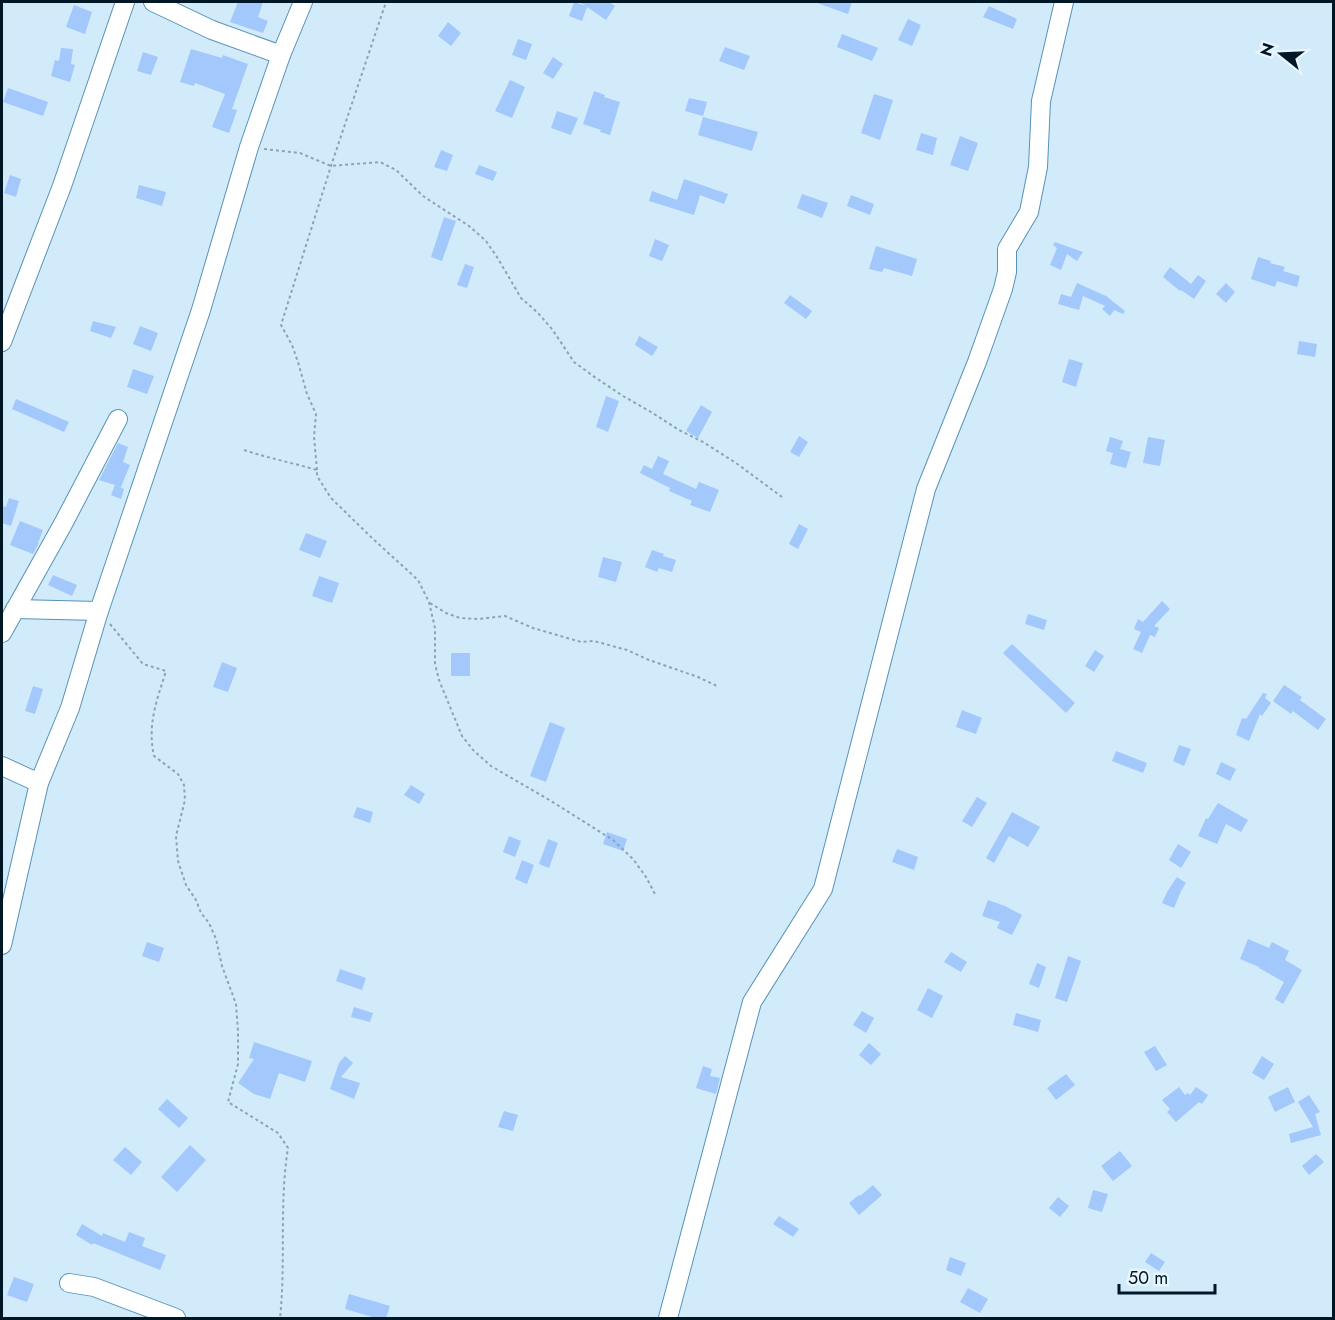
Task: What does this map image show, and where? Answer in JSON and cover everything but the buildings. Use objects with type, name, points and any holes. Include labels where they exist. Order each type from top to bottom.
[{"type":"street","points":[[2,342],[62,186],[125,2]]},
{"type":"street","points":[[153,2],[212,30],[281,55]]},
{"type":"street","points":[[2,945],[39,783],[70,708],[99,611],[201,310],[249,147],[281,55],[303,2]]},
{"type":"street","points":[[668,1318],[752,1002],[823,889],[926,489],[977,362],[1003,289],[1007,272],[1007,249],[1029,212],[1038,167],[1041,101],[1064,2]]},
{"type":"street","points":[[2,630],[63,524],[118,419]]},
{"type":"street","points":[[15,609],[99,611]]},
{"type":"street","points":[[2,766],[39,783]]},
{"type":"street","points":[[69,1283],[94,1287],[176,1318]]},
{"type":"path","points":[[386,2],[281,325],[292,345],[307,394],[316,414],[314,437],[317,476],[331,498],[418,580],[429,602],[435,628],[435,664],[439,680],[462,736],[474,751],[491,766],[613,840],[633,859],[655,894]]},
{"type":"path","points":[[249,147],[300,153],[331,166],[380,162],[396,170],[423,196],[469,226],[486,241],[521,298],[552,329],[574,362],[623,396],[736,463],[782,497]]},
{"type":"path","points":[[244,450],[317,470]]},
{"type":"path","points":[[429,602],[446,613],[460,618],[478,620],[505,616],[533,628],[570,639],[581,642],[594,641],[627,650],[719,687]]},
{"type":"path","points":[[99,611],[143,664],[166,671],[154,708],[151,739],[154,756],[178,774],[184,785],[185,800],[177,836],[178,861],[186,885],[216,939],[222,966],[236,1004],[238,1064],[228,1102],[278,1133],[288,1148],[284,1173],[283,1293],[280,1318]]}]
